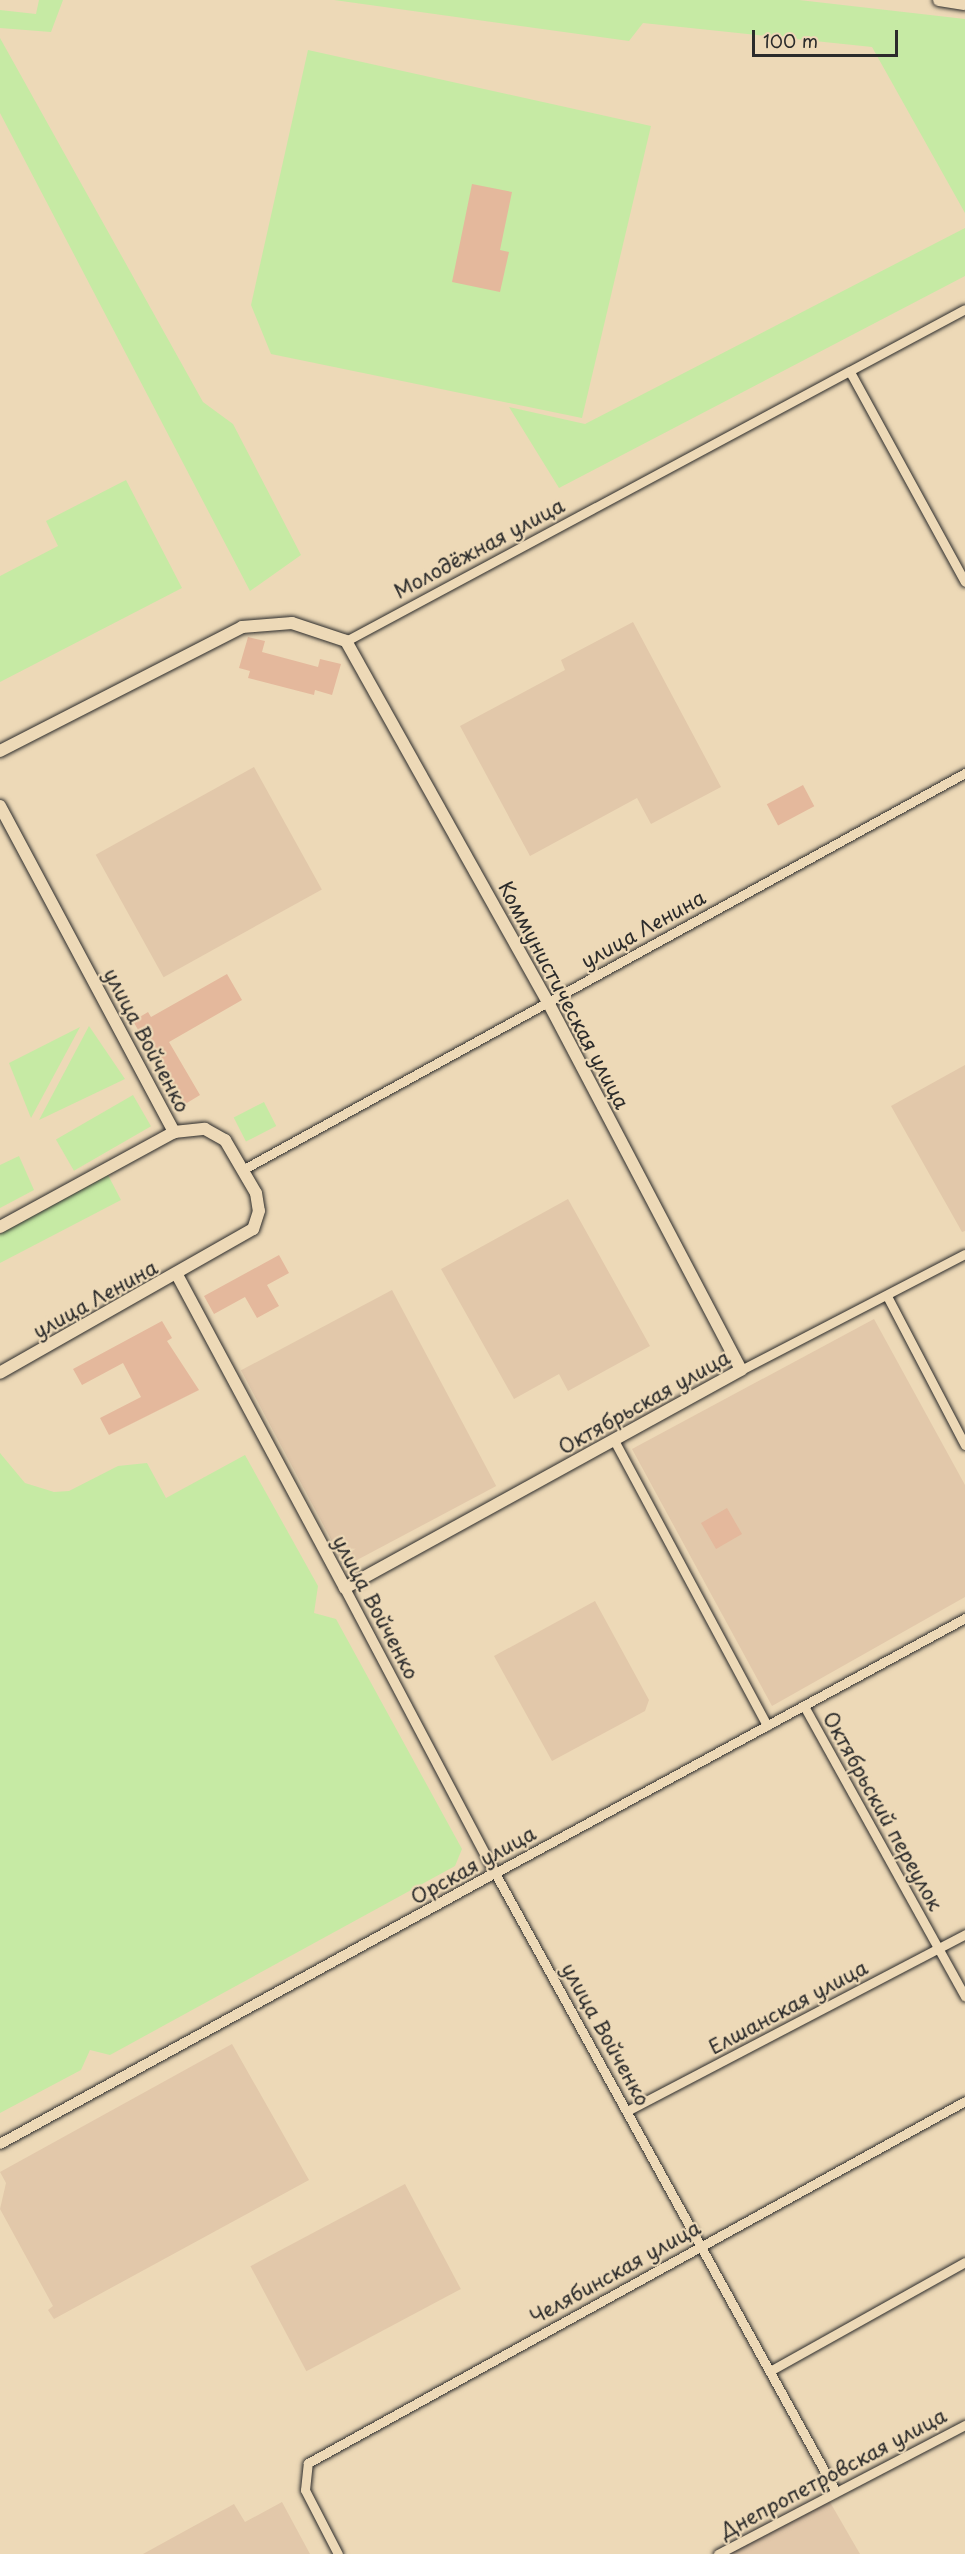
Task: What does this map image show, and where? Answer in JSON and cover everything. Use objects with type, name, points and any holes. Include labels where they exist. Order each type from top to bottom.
[{"type":"main road","points":[[939,0],[965,4]]},
{"type":"main road","points":[[0,751],[242,627],[292,624],[346,641]]},
{"type":"main road","name":"Коммунистическая улица","points":[[346,641],[549,1004],[741,1370]]},
{"type":"main road","name":"улица Войченко","points":[[0,806],[174,1132],[193,1128],[217,1134],[244,1169],[258,1204],[253,1229],[177,1276],[345,1588]]},
{"type":"main road","points":[[0,1227],[174,1132]]},
{"type":"main road","name":"улица Ленина","points":[[0,1373],[177,1276]]},
{"type":"main road","name":"Октябрьская улица","points":[[345,1588],[615,1442],[741,1370]]},
{"type":"street","name":"Молодёжная улица","points":[[346,641],[965,309]]},
{"type":"street","points":[[850,372],[965,582]]},
{"type":"street","name":"улица Ленина","points":[[244,1169],[549,1004],[965,773]]},
{"type":"street","name":"Октябрьская улица","points":[[741,1370],[965,1254]]},
{"type":"street","points":[[887,1296],[965,1445]]},
{"type":"street","points":[[615,1442],[767,1726]]},
{"type":"street","name":"улица Войченко","points":[[345,1588],[495,1873],[835,2490]]},
{"type":"street","name":"Орская улица","points":[[0,2144],[965,1618]]},
{"type":"street","name":"Октябрьский переулок","points":[[804,1706],[965,1996]]},
{"type":"street","name":"Елшанская улица","points":[[627,2111],[965,1934]]},
{"type":"street","name":"Челябинская улица","points":[[338,2554],[305,2490],[308,2463],[965,2101]]},
{"type":"street","points":[[770,2371],[965,2262]]},
{"type":"street","name":"Днепропетровская улица","points":[[718,2554],[835,2490],[965,2425]]},
{"type":"shaded area","points":[[633,622],[721,787],[651,824],[637,798],[530,856],[460,726],[565,670],[561,660]]},
{"type":"shaded area","points":[[254,767],[322,889],[164,977],[96,855]]},
{"type":"shaded area","points":[[965,1065],[965,1231],[962,1232],[891,1106]]},
{"type":"shaded area","points":[[568,1199],[650,1346],[568,1391],[559,1374],[514,1399],[441,1269]]},
{"type":"shaded area","points":[[392,1290],[496,1486],[345,1566],[241,1370]]},
{"type":"shaded area","points":[[874,1319],[965,1485],[965,1597],[772,1706],[632,1449]]},
{"type":"shaded area","points":[[595,1601],[649,1700],[645,1711],[552,1761],[494,1656]]},
{"type":"shaded area","points":[[232,2044],[309,2180],[54,2319],[48,2310],[53,2306],[0,2209],[6,2183],[0,2172]]},
{"type":"shaded area","points":[[405,2184],[461,2289],[306,2371],[250,2266]]},
{"type":"shaded area","points":[[827,2497],[860,2554],[724,2554]]},
{"type":"shaded area","points":[[282,2502],[310,2554],[143,2554],[234,2504],[245,2522]]},
{"type":"green space","points":[[39,0],[63,0],[51,32],[0,28],[0,10],[36,14]]},
{"type":"green space","points":[[334,0],[799,0],[965,19],[965,213],[872,47],[643,23],[629,41]]},
{"type":"green space","points":[[0,38],[203,402],[233,424],[301,555],[250,591],[0,113]]},
{"type":"green space","points":[[308,50],[651,126],[582,418],[271,354],[251,305]]},
{"type":"green space","points":[[965,228],[965,276],[559,488],[509,407],[585,424]]},
{"type":"green space","points":[[126,480],[182,588],[0,682],[0,576],[58,546],[46,521]]},
{"type":"green space","points":[[89,1026],[125,1079],[39,1120]]},
{"type":"green space","points":[[80,1027],[31,1118],[9,1063]]},
{"type":"green space","points":[[133,1095],[151,1126],[74,1171],[56,1140]]},
{"type":"green space","points":[[264,1102],[276,1126],[246,1141],[234,1117]]},
{"type":"green space","points":[[19,1156],[34,1190],[0,1208],[0,1165]]},
{"type":"green space","points":[[108,1175],[121,1200],[0,1263],[0,1234]]},
{"type":"green space","points":[[0,1453],[25,1483],[54,1492],[69,1491],[118,1466],[147,1463],[166,1498],[245,1455],[318,1586],[314,1613],[336,1619],[462,1849],[455,1866],[110,2055],[90,2050],[81,2070],[0,2113]]},
{"type":"building","points":[[472,184],[512,192],[500,250],[509,252],[500,292],[452,282]]},
{"type":"building","points":[[248,637],[265,641],[262,652],[318,667],[320,659],[341,664],[332,695],[315,690],[314,695],[248,678],[250,671],[239,668]]},
{"type":"building","points":[[803,785],[814,806],[778,825],[767,804]]},
{"type":"building","points":[[227,974],[242,1000],[169,1042],[200,1095],[182,1106],[133,1021],[148,1012],[151,1017]]},
{"type":"building","points":[[279,1255],[289,1273],[267,1285],[279,1306],[257,1318],[245,1297],[214,1314],[204,1296]]},
{"type":"building","points":[[162,1321],[172,1338],[167,1341],[199,1390],[109,1435],[100,1418],[141,1397],[123,1363],[82,1385],[73,1369]]},
{"type":"building","points":[[727,1508],[742,1534],[716,1549],[701,1523]]}]
